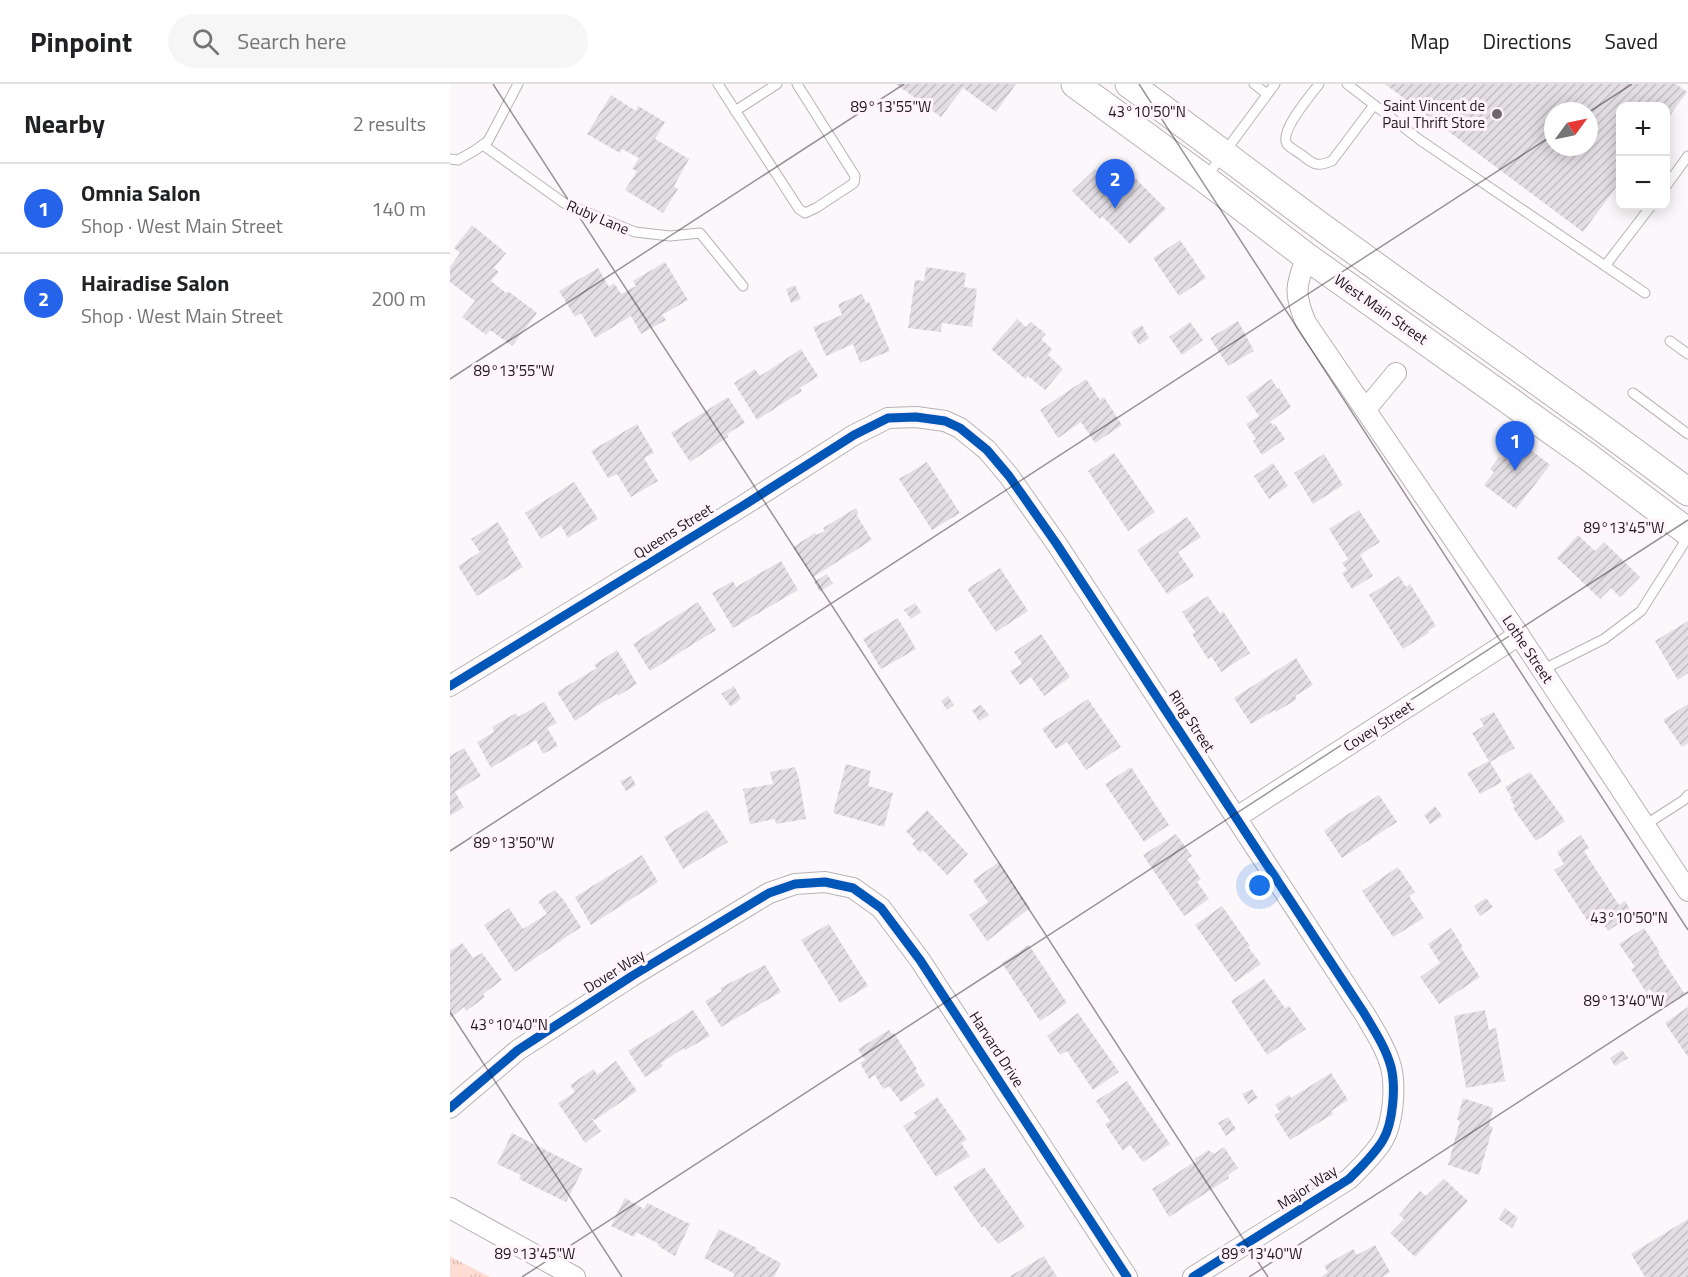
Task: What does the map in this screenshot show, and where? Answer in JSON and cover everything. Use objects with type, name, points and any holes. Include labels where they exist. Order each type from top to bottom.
[{"type":"main road","name":"West Main Street","points":[[1075,84],[1307,257],[1587,456],[1688,532]]},
{"type":"main road","points":[[1129,84],[1330,233],[1688,492]]},
{"type":"street","name":"Lothe Street","points":[[1307,257],[1297,285],[1299,308],[1315,338],[1366,409],[1519,635],[1688,891]]},
{"type":"street","points":[[1366,409],[1396,373]]},
{"type":"street","name":"Queens Street","points":[[450,686],[854,435],[888,418],[916,417]]},
{"type":"street","name":"Ring Street","points":[[916,417],[945,421],[960,429],[987,450],[1009,476],[1056,543],[1364,1013],[1381,1042],[1391,1068],[1393,1088]]},
{"type":"street","name":"Covey Street","points":[[1237,817],[1519,635]]},
{"type":"street","name":"Harvard Drive","points":[[807,883],[825,882],[853,888],[881,908],[927,969],[1127,1277]]},
{"type":"street","name":"Dover Way","points":[[450,1108],[518,1050],[632,976],[769,893],[795,884],[807,883]]},
{"type":"street","name":"Major Way","points":[[1193,1277],[1349,1179],[1370,1158],[1383,1139],[1391,1117],[1393,1088]]},
{"type":"street","points":[[450,1208],[575,1277]]},
{"type":"lane","points":[[450,159],[458,160],[488,141],[519,84]]},
{"type":"lane","points":[[718,84],[798,209],[805,213],[854,183],[855,176],[797,84]]},
{"type":"lane","points":[[735,111],[777,84]]},
{"type":"lane","points":[[1254,84],[1267,94]]},
{"type":"lane","points":[[1205,179],[1275,84]]},
{"type":"lane","points":[[1319,84],[1288,126],[1285,137],[1288,144],[1314,165],[1332,161],[1374,105]]},
{"type":"lane","points":[[1347,84],[1420,140],[1645,293]]},
{"type":"lane","name":"Ruby Lane","points":[[483,145],[564,203],[635,232],[670,236],[700,233],[743,286]]},
{"type":"lane","points":[[1670,179],[1688,156]]},
{"type":"lane","points":[[1605,266],[1648,210]]},
{"type":"lane","points":[[1670,341],[1688,354]]},
{"type":"lane","points":[[1633,393],[1688,434]]},
{"type":"lane","points":[[1542,670],[1604,639],[1641,611],[1688,537]]},
{"type":"lane","points":[[1645,825],[1684,800],[1688,795]]},
{"type":"green space","points":[[450,1256],[455,1259],[490,1277],[450,1277]]},
{"type":"building","points":[[896,84],[1016,84],[996,112],[963,88],[941,117]]},
{"type":"building","points":[[1385,84],[1676,84],[1687,92],[1670,115],[1670,102],[1616,102],[1616,187],[1583,232]]},
{"type":"building","points":[[611,95],[636,111],[638,106],[665,122],[655,139],[689,159],[674,186],[678,189],[663,213],[625,190],[637,171],[632,169],[639,158],[622,149],[620,153],[587,134]]},
{"type":"building","points":[[1095,169],[1119,193],[1135,178],[1166,209],[1130,244],[1072,191]]},
{"type":"building","points":[[472,225],[506,253],[494,268],[499,272],[491,281],[537,313],[512,346],[490,330],[486,335],[462,317],[475,301],[450,282],[450,267],[460,253],[454,248]]},
{"type":"building","points":[[1180,240],[1206,278],[1179,296],[1153,258]]},
{"type":"building","points":[[665,262],[688,300],[662,315],[666,320],[641,334],[631,316],[595,338],[581,313],[575,317],[559,291],[598,268],[609,287],[614,283],[621,294],[636,286],[633,281]]},
{"type":"building","points":[[926,267],[966,273],[964,287],[977,289],[972,327],[942,323],[941,332],[908,328],[915,280],[924,281]]},
{"type":"building","points":[[795,285],[801,299],[791,303],[786,289]]},
{"type":"building","points":[[862,294],[866,303],[869,302],[890,351],[860,363],[853,344],[826,356],[813,327],[842,315],[838,304]]},
{"type":"building","points":[[1017,319],[1026,327],[1031,322],[1046,334],[1041,339],[1052,349],[1048,355],[1063,369],[1045,390],[1028,376],[1025,379],[991,349]]},
{"type":"building","points":[[1238,321],[1254,351],[1228,366],[1210,338]]},
{"type":"building","points":[[1190,322],[1203,340],[1182,355],[1169,337]]},
{"type":"building","points":[[1142,325],[1149,338],[1139,345],[1131,332]]},
{"type":"building","points":[[801,349],[818,376],[800,388],[802,391],[757,420],[734,383],[755,369],[760,376]]},
{"type":"building","points":[[1086,379],[1100,400],[1104,397],[1122,425],[1095,443],[1081,422],[1058,438],[1040,410]]},
{"type":"building","points":[[1271,379],[1291,407],[1270,422],[1275,424],[1285,439],[1262,455],[1253,441],[1256,439],[1246,424],[1259,416],[1246,397]]},
{"type":"building","points":[[728,397],[745,423],[690,462],[671,433]]},
{"type":"building","points":[[637,424],[654,453],[644,458],[658,481],[631,497],[617,474],[608,478],[591,451]]},
{"type":"building","points":[[1517,439],[1550,465],[1516,509],[1484,485],[1494,472],[1490,469]]},
{"type":"building","points":[[1114,453],[1155,512],[1128,531],[1088,471]]},
{"type":"building","points":[[1324,454],[1343,485],[1313,504],[1294,473]]},
{"type":"building","points":[[927,462],[960,513],[932,530],[899,479]]},
{"type":"building","points":[[1273,463],[1288,486],[1269,499],[1254,476]]},
{"type":"building","points":[[574,482],[598,519],[568,538],[561,526],[541,539],[525,513]]},
{"type":"building","points":[[856,508],[858,513],[856,514],[872,540],[813,577],[793,547],[815,533],[816,535],[825,531],[823,528]]},
{"type":"building","points":[[1359,510],[1380,542],[1360,555],[1373,576],[1352,589],[1342,573],[1347,570],[1342,563],[1348,559],[1329,529]]},
{"type":"building","points":[[1187,517],[1201,537],[1178,552],[1194,576],[1167,594],[1137,550]]},
{"type":"building","points":[[498,522],[523,567],[477,596],[458,566],[480,552],[471,539]]},
{"type":"building","points":[[1578,535],[1595,551],[1604,542],[1640,577],[1620,597],[1611,588],[1600,599],[1557,558]]},
{"type":"building","points":[[781,561],[798,590],[733,628],[712,593],[733,581],[736,587]]},
{"type":"building","points":[[1000,568],[1028,611],[996,632],[967,589]]},
{"type":"building","points":[[827,574],[833,583],[820,592],[814,582]]},
{"type":"building","points":[[1399,576],[1406,587],[1410,584],[1436,626],[1403,649],[1369,595]]},
{"type":"building","points":[[1208,596],[1220,614],[1223,611],[1250,653],[1221,672],[1212,657],[1208,659],[1192,634],[1195,632],[1182,612]]},
{"type":"building","points":[[698,602],[716,630],[650,671],[633,644]]},
{"type":"building","points":[[915,603],[921,612],[911,619],[904,610]]},
{"type":"building","points":[[898,618],[916,649],[881,669],[863,639]]},
{"type":"building","points":[[1688,621],[1688,673],[1678,680],[1655,641]]},
{"type":"building","points":[[1041,634],[1070,677],[1044,696],[1031,677],[1020,685],[1010,671],[1022,664],[1014,652]]},
{"type":"building","points":[[617,650],[637,684],[575,721],[557,692],[597,668],[594,665]]},
{"type":"building","points":[[1296,658],[1313,685],[1295,696],[1297,699],[1251,724],[1234,698]]},
{"type":"building","points":[[734,686],[741,699],[731,707],[721,694]]},
{"type":"building","points":[[948,696],[954,705],[947,710],[941,701]]},
{"type":"building","points":[[1088,699],[1121,747],[1086,770],[1067,742],[1056,749],[1042,729]]},
{"type":"building","points":[[544,702],[557,723],[547,728],[558,746],[543,754],[536,740],[491,768],[477,742],[494,732],[492,727],[516,713],[518,717]]},
{"type":"building","points":[[1688,704],[1688,743],[1682,747],[1663,720]]},
{"type":"building","points":[[981,705],[989,715],[979,721],[972,710]]},
{"type":"building","points":[[1494,712],[1515,748],[1490,762],[1502,782],[1480,794],[1467,773],[1489,761],[1472,733],[1484,726],[1480,719]]},
{"type":"building","points":[[464,748],[481,776],[455,792],[464,807],[450,816],[450,756]]},
{"type":"building","points":[[846,764],[871,771],[868,786],[893,793],[884,827],[833,813]]},
{"type":"building","points":[[795,767],[806,819],[776,824],[775,819],[750,824],[743,789],[773,784],[770,772]]},
{"type":"building","points":[[1131,767],[1169,825],[1144,842],[1105,784]]},
{"type":"building","points":[[1530,772],[1565,821],[1536,841],[1513,808],[1515,806],[1510,799],[1512,798],[1505,787]]},
{"type":"building","points":[[631,776],[636,785],[626,791],[620,781]]},
{"type":"building","points":[[1379,795],[1397,822],[1342,858],[1324,831]]},
{"type":"building","points":[[1435,806],[1442,816],[1430,824],[1424,815]]},
{"type":"building","points":[[707,810],[728,842],[683,869],[664,837]]},
{"type":"building","points":[[927,810],[968,854],[947,875],[923,850],[920,853],[912,844],[915,841],[906,831]]},
{"type":"building","points":[[1176,834],[1192,856],[1187,859],[1201,879],[1197,882],[1209,899],[1184,916],[1143,855]]},
{"type":"building","points":[[1581,835],[1589,848],[1584,851],[1619,905],[1625,901],[1633,914],[1608,931],[1601,920],[1591,926],[1554,870],[1564,864],[1557,852]]},
{"type":"building","points":[[642,855],[658,882],[591,925],[575,897]]},
{"type":"building","points":[[999,862],[1030,908],[987,941],[969,915],[988,902],[973,880]]},
{"type":"building","points":[[1398,867],[1415,892],[1409,896],[1424,918],[1393,937],[1362,891]]},
{"type":"building","points":[[555,890],[581,927],[515,972],[484,925],[509,908],[523,929],[547,914],[538,901]]},
{"type":"building","points":[[1486,898],[1493,907],[1480,916],[1474,906]]},
{"type":"building","points":[[1222,906],[1261,964],[1235,982],[1195,925]]},
{"type":"building","points":[[829,924],[868,986],[840,1003],[801,940]]},
{"type":"building","points":[[1451,928],[1480,977],[1439,1004],[1420,977],[1440,963],[1428,944]]},
{"type":"building","points":[[1644,928],[1684,993],[1663,1007],[1650,989],[1646,992],[1631,969],[1635,967],[1619,944]]},
{"type":"building","points":[[462,943],[473,958],[482,953],[502,980],[466,1011],[464,1007],[450,1018],[450,951]]},
{"type":"building","points":[[1029,945],[1067,1003],[1040,1021],[1002,963]]},
{"type":"building","points":[[765,965],[781,992],[721,1027],[705,1001],[722,991],[720,988]]},
{"type":"building","points":[[1264,979],[1285,1008],[1289,1006],[1306,1029],[1267,1055],[1231,1001]]},
{"type":"building","points":[[1688,1007],[1688,1057],[1665,1023]]},
{"type":"building","points":[[693,1010],[710,1036],[685,1050],[684,1048],[661,1063],[663,1066],[645,1077],[628,1051]]},
{"type":"building","points":[[1485,1010],[1489,1030],[1496,1028],[1505,1081],[1466,1088],[1454,1016]]},
{"type":"building","points":[[1078,1013],[1119,1072],[1093,1090],[1067,1051],[1060,1055],[1047,1036]]},
{"type":"building","points":[[889,1030],[892,1034],[894,1033],[925,1085],[901,1102],[889,1086],[883,1089],[875,1075],[869,1079],[860,1063],[865,1060],[858,1049]]},
{"type":"building","points":[[1622,1050],[1628,1058],[1615,1066],[1610,1058]]},
{"type":"building","points":[[616,1061],[637,1091],[595,1120],[591,1118],[601,1131],[585,1143],[558,1103],[575,1092],[570,1085],[594,1069],[597,1075]]},
{"type":"building","points":[[1331,1073],[1348,1100],[1331,1111],[1333,1114],[1290,1140],[1274,1115],[1280,1112],[1275,1105],[1289,1095],[1291,1098]]},
{"type":"building","points":[[1127,1081],[1170,1144],[1143,1162],[1130,1145],[1123,1151],[1105,1124],[1110,1121],[1096,1101]]},
{"type":"building","points":[[1252,1089],[1258,1098],[1248,1104],[1242,1094]]},
{"type":"building","points":[[937,1097],[967,1140],[961,1143],[970,1156],[936,1177],[903,1126],[917,1117],[914,1113]]},
{"type":"building","points":[[1463,1098],[1493,1108],[1489,1126],[1493,1127],[1479,1175],[1448,1165],[1460,1121],[1457,1120]]},
{"type":"building","points":[[1228,1117],[1236,1129],[1226,1136],[1218,1123]]},
{"type":"building","points":[[512,1133],[583,1169],[566,1202],[519,1179],[521,1175],[497,1164]]},
{"type":"building","points":[[1224,1147],[1238,1168],[1228,1175],[1229,1178],[1169,1217],[1152,1189],[1209,1150],[1214,1154]]},
{"type":"building","points":[[984,1167],[1025,1227],[998,1244],[984,1226],[982,1228],[953,1187]]},
{"type":"building","points":[[1444,1179],[1468,1201],[1415,1257],[1390,1233],[1404,1219],[1399,1215],[1420,1191],[1426,1196]]},
{"type":"building","points":[[625,1198],[644,1209],[647,1203],[690,1224],[675,1256],[658,1246],[659,1244],[636,1232],[634,1237],[611,1226]]},
{"type":"building","points":[[1505,1208],[1518,1218],[1512,1228],[1498,1219]]},
{"type":"building","points":[[1688,1219],[1688,1277],[1645,1277],[1631,1254]]},
{"type":"building","points":[[719,1229],[781,1263],[774,1277],[733,1277],[735,1274],[704,1258]]},
{"type":"building","points":[[1375,1245],[1390,1272],[1382,1277],[1321,1277],[1328,1272],[1324,1266],[1353,1249],[1357,1255]]},
{"type":"building","points":[[1044,1256],[1057,1277],[1009,1277]]},
{"type":"cycle path","points":[[450,686],[854,435],[888,418],[916,417],[945,421],[960,428],[987,450],[1009,476],[1056,543],[1364,1013],[1383,1046],[1391,1067],[1393,1094],[1389,1124],[1383,1140],[1367,1161],[1349,1179],[1193,1277]]},
{"type":"cycle path","points":[[450,1108],[518,1050],[632,976],[769,893],[795,884],[825,882],[853,888],[881,908],[920,960],[1127,1277]]},
{"type":"place","name":"Saint Vincent de Paul Thrift Store","points":[[1497,114]]},
{"type":"place","name":"Hairadise Salon","points":[[1115,209]]},
{"type":"place","name":"Omnia Salon","points":[[1515,471]]}]
